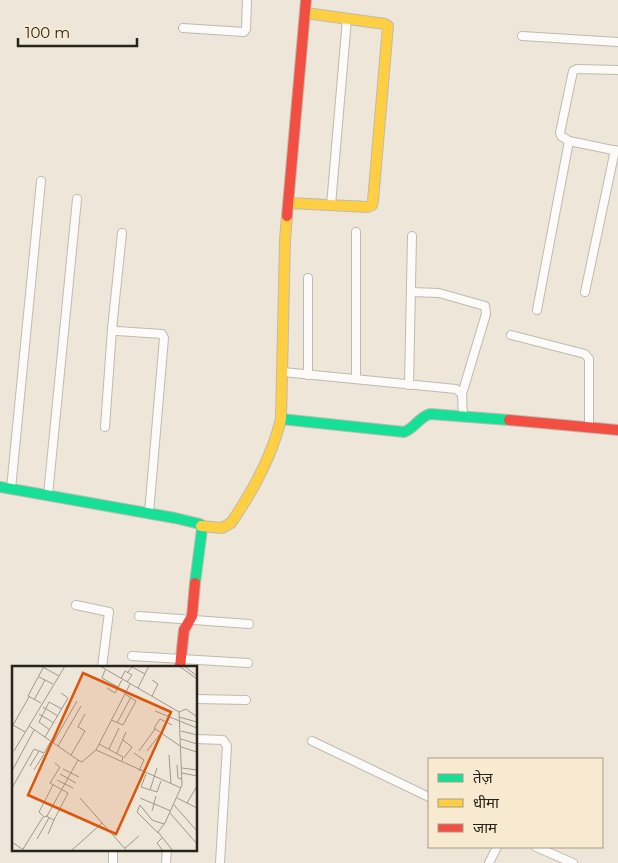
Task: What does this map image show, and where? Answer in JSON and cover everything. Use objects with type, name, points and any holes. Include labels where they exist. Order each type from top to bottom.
[{"type":"street","points":[[182,28],[244,32],[246,29],[247,0]]},
{"type":"street","points":[[0,488],[194,522],[201,526],[223,527],[230,524],[252,491],[281,420],[284,255],[306,0]]},
{"type":"street","points":[[288,203],[368,207],[372,205],[388,28],[385,24],[306,14]]},
{"type":"street","points":[[331,205],[347,19]]},
{"type":"street","points":[[522,36],[618,42]]},
{"type":"street","points":[[585,292],[617,150],[569,141],[561,136],[560,133],[573,71],[618,70]]},
{"type":"street","points":[[537,310],[569,141]]},
{"type":"street","points":[[11,489],[41,181]]},
{"type":"street","points":[[48,495],[77,199]]},
{"type":"street","points":[[356,232],[356,380]]},
{"type":"street","points":[[105,426],[112,329],[122,233]]},
{"type":"street","points":[[409,385],[412,236]]},
{"type":"street","points":[[308,278],[308,375]]},
{"type":"street","points":[[411,292],[445,294],[485,306],[486,314],[462,394],[463,417]]},
{"type":"street","points":[[112,329],[162,334],[164,338],[149,514]]},
{"type":"street","points":[[511,335],[588,356],[590,359],[589,427]]},
{"type":"street","points":[[283,372],[456,389],[462,394]]},
{"type":"street","points":[[281,420],[404,432],[408,431],[425,415],[618,430]]},
{"type":"street","points":[[180,663],[184,630],[190,619],[196,580],[201,526]]},
{"type":"street","points":[[76,605],[110,612],[102,666]]},
{"type":"street","points":[[138,616],[249,624]]},
{"type":"street","points":[[132,656],[180,663],[248,663]]},
{"type":"street","points":[[198,698],[246,700]]},
{"type":"street","points":[[198,739],[223,740],[227,746],[220,863]]},
{"type":"street","points":[[312,741],[428,797]]},
{"type":"street","points":[[489,863],[496,848]]},
{"type":"street","points":[[538,848],[573,863]]},
{"type":"street","points":[[112,863],[113,850]]},
{"type":"street","points":[[166,863],[167,850]]},
{"type":"traffic: fast","points":[[281,419],[404,432],[430,414],[509,420]]},
{"type":"traffic: fast","points":[[0,487],[200,524],[202,529],[195,583]]},
{"type":"traffic: slow","points":[[289,203],[368,207],[372,205],[373,201],[388,26],[385,24],[306,13]]},
{"type":"traffic: slow","points":[[201,526],[222,528],[231,523],[261,473],[281,419],[287,216]]},
{"type":"traffic: jam","points":[[287,216],[306,0]]},
{"type":"traffic: jam","points":[[509,420],[618,430]]},
{"type":"traffic: jam","points":[[180,666],[184,630],[192,616],[195,583]]}]
